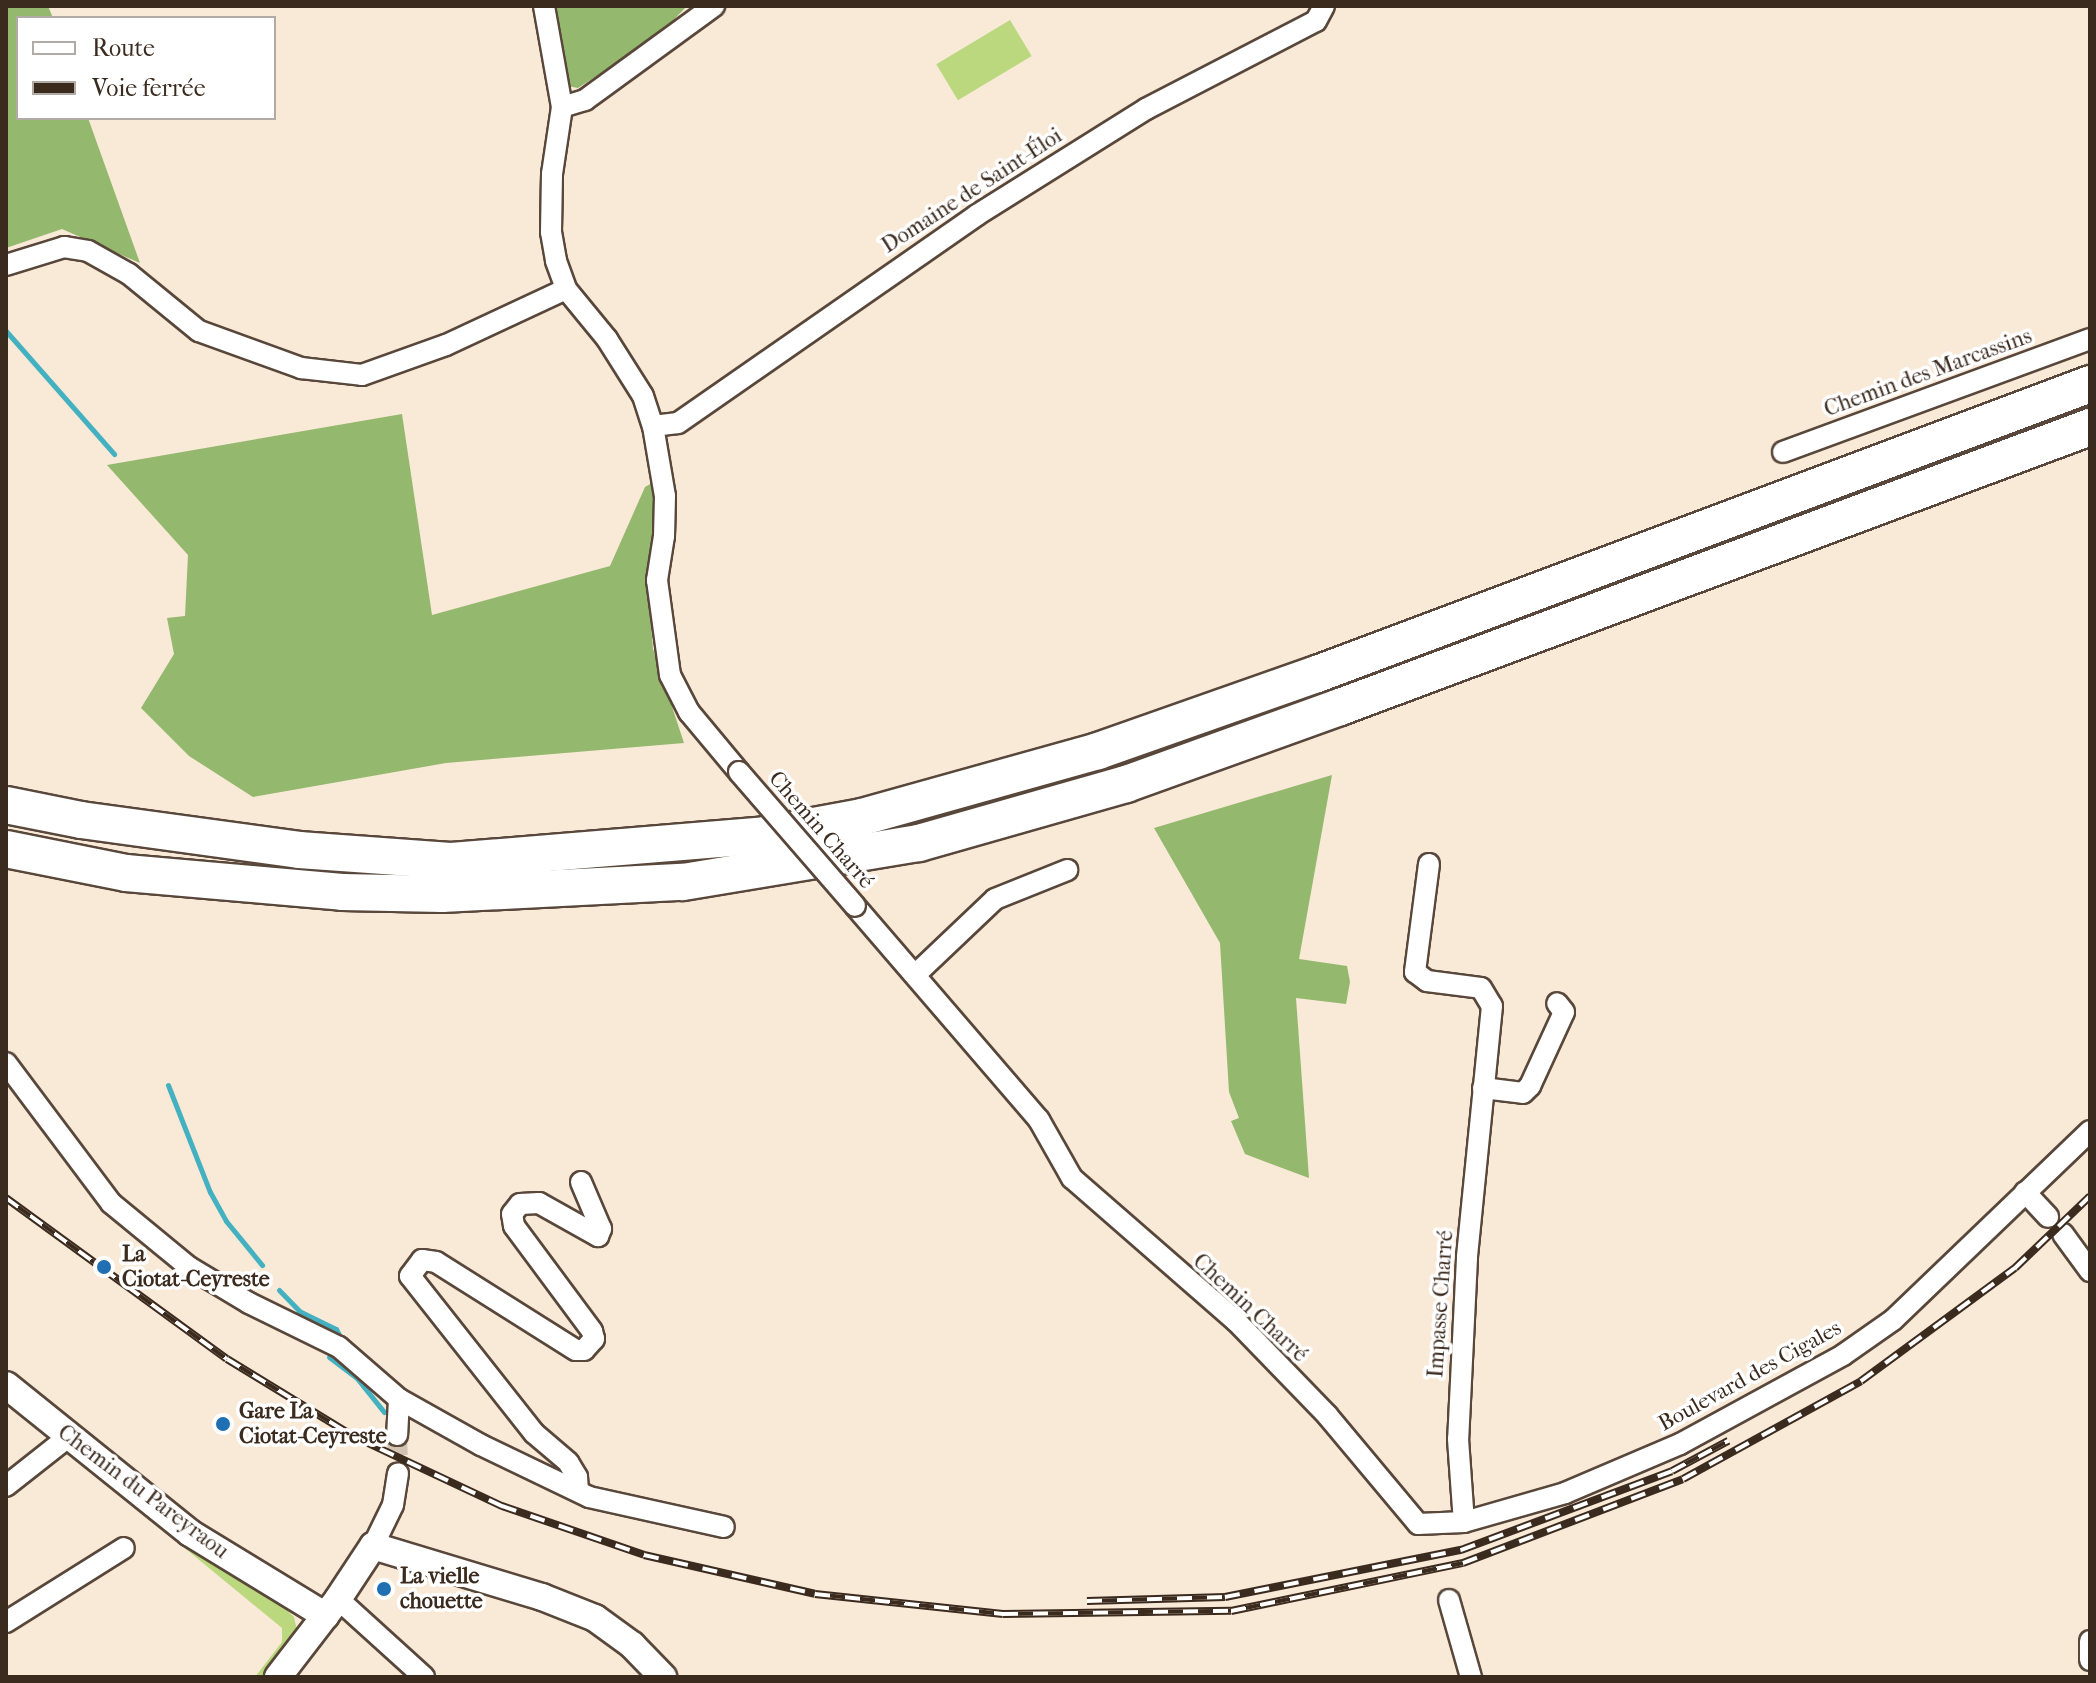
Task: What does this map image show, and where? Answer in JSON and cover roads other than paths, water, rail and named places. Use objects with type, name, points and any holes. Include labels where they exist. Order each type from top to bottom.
[{"type":"highway","points":[[6,805],[81,820],[299,850],[451,861],[765,835],[862,817],[1098,751],[1317,674],[2090,384]]},
{"type":"highway","points":[[6,849],[126,873],[342,892],[442,894],[683,882],[919,843],[1126,784],[2090,427]]},
{"type":"street","name":"Chemin Charré","points":[[544,6],[562,107],[552,174],[551,232],[566,289],[607,339],[643,396],[653,426],[665,496],[664,536],[657,580],[670,675],[689,712],[1039,1120],[1072,1178],[1236,1321],[1327,1415],[1418,1524]]},
{"type":"street","points":[[562,107],[585,100],[714,6]]},
{"type":"street","name":"Domaine de Saint-Éloi","points":[[653,426],[678,423],[977,215],[1146,109],[1316,21],[1324,6]]},
{"type":"street","points":[[6,265],[64,247],[88,251],[129,274],[199,331],[301,368],[362,375],[446,345],[566,289]]},
{"type":"street","name":"Chemin des Marcassins","points":[[1783,452],[2090,339]]},
{"type":"street","name":"Impasse Charré","points":[[1429,864],[1415,972],[1427,981],[1481,988],[1489,996],[1492,1006],[1467,1258],[1458,1439],[1464,1522]]},
{"type":"street","points":[[915,975],[995,899],[1067,870]]},
{"type":"street","points":[[1483,1088],[1523,1093],[1530,1086],[1564,1012],[1557,1003]]},
{"type":"street","points":[[6,1063],[111,1203],[150,1238],[249,1303],[339,1347],[399,1399],[481,1445],[578,1491],[651,1512],[724,1527]]},
{"type":"street","name":"Boulevard des Cigales","points":[[1418,1524],[1464,1522],[1565,1493],[1680,1444],[1843,1355],[1893,1320],[2090,1131]]},
{"type":"street","points":[[578,1491],[577,1477],[568,1462],[534,1433],[410,1276],[422,1260],[436,1262],[576,1350],[584,1350],[594,1339],[592,1331],[514,1226],[512,1214],[520,1204],[539,1203],[598,1236],[601,1229],[581,1182]]},
{"type":"street","points":[[2025,1192],[2048,1217]]},
{"type":"street","points":[[2063,1234],[2090,1271]]},
{"type":"street","name":"Chemin du Pareyraou","points":[[6,1385],[190,1533],[332,1608]]},
{"type":"street","points":[[397,1435],[399,1399]]},
{"type":"street","points":[[6,1486],[28,1472],[68,1437]]},
{"type":"street","points":[[278,1677],[332,1608],[373,1546],[393,1505],[398,1473]]},
{"type":"street","points":[[373,1546],[542,1597],[595,1618],[632,1645],[663,1677]]},
{"type":"street","points":[[6,1622],[124,1548]]},
{"type":"street","points":[[1449,1600],[1471,1677]]},
{"type":"street","points":[[332,1608],[424,1677]]},
{"type":"street","points":[[2090,1641],[2090,1660]]},
{"type":"waterway","points":[[6,331],[114,454]]},
{"type":"waterway","points":[[168,1085],[210,1192],[226,1221],[262,1265]]},
{"type":"waterway","points":[[279,1290],[299,1311],[336,1329],[339,1335]]},
{"type":"waterway","points":[[329,1357],[356,1377],[384,1412]]},
{"type":"tunnel","points":[[397,1435],[398,1473]]},
{"type":"railway","points":[[6,1198],[227,1359],[353,1436],[502,1506],[644,1555],[815,1594],[1003,1614],[1231,1611],[1463,1563],[1683,1479],[1861,1381],[2015,1268],[2090,1196]]},
{"type":"railway","points":[[1087,1601],[1225,1597],[1461,1550],[1672,1471],[1728,1441]]},
{"type":"place","name":"La Ciotat-Ceyreste","points":[[104,1267]]},
{"type":"place","name":"Gare La Ciotat-Ceyreste","points":[[223,1424]]},
{"type":"place","name":"La vielle chouette","points":[[384,1589]]}]
